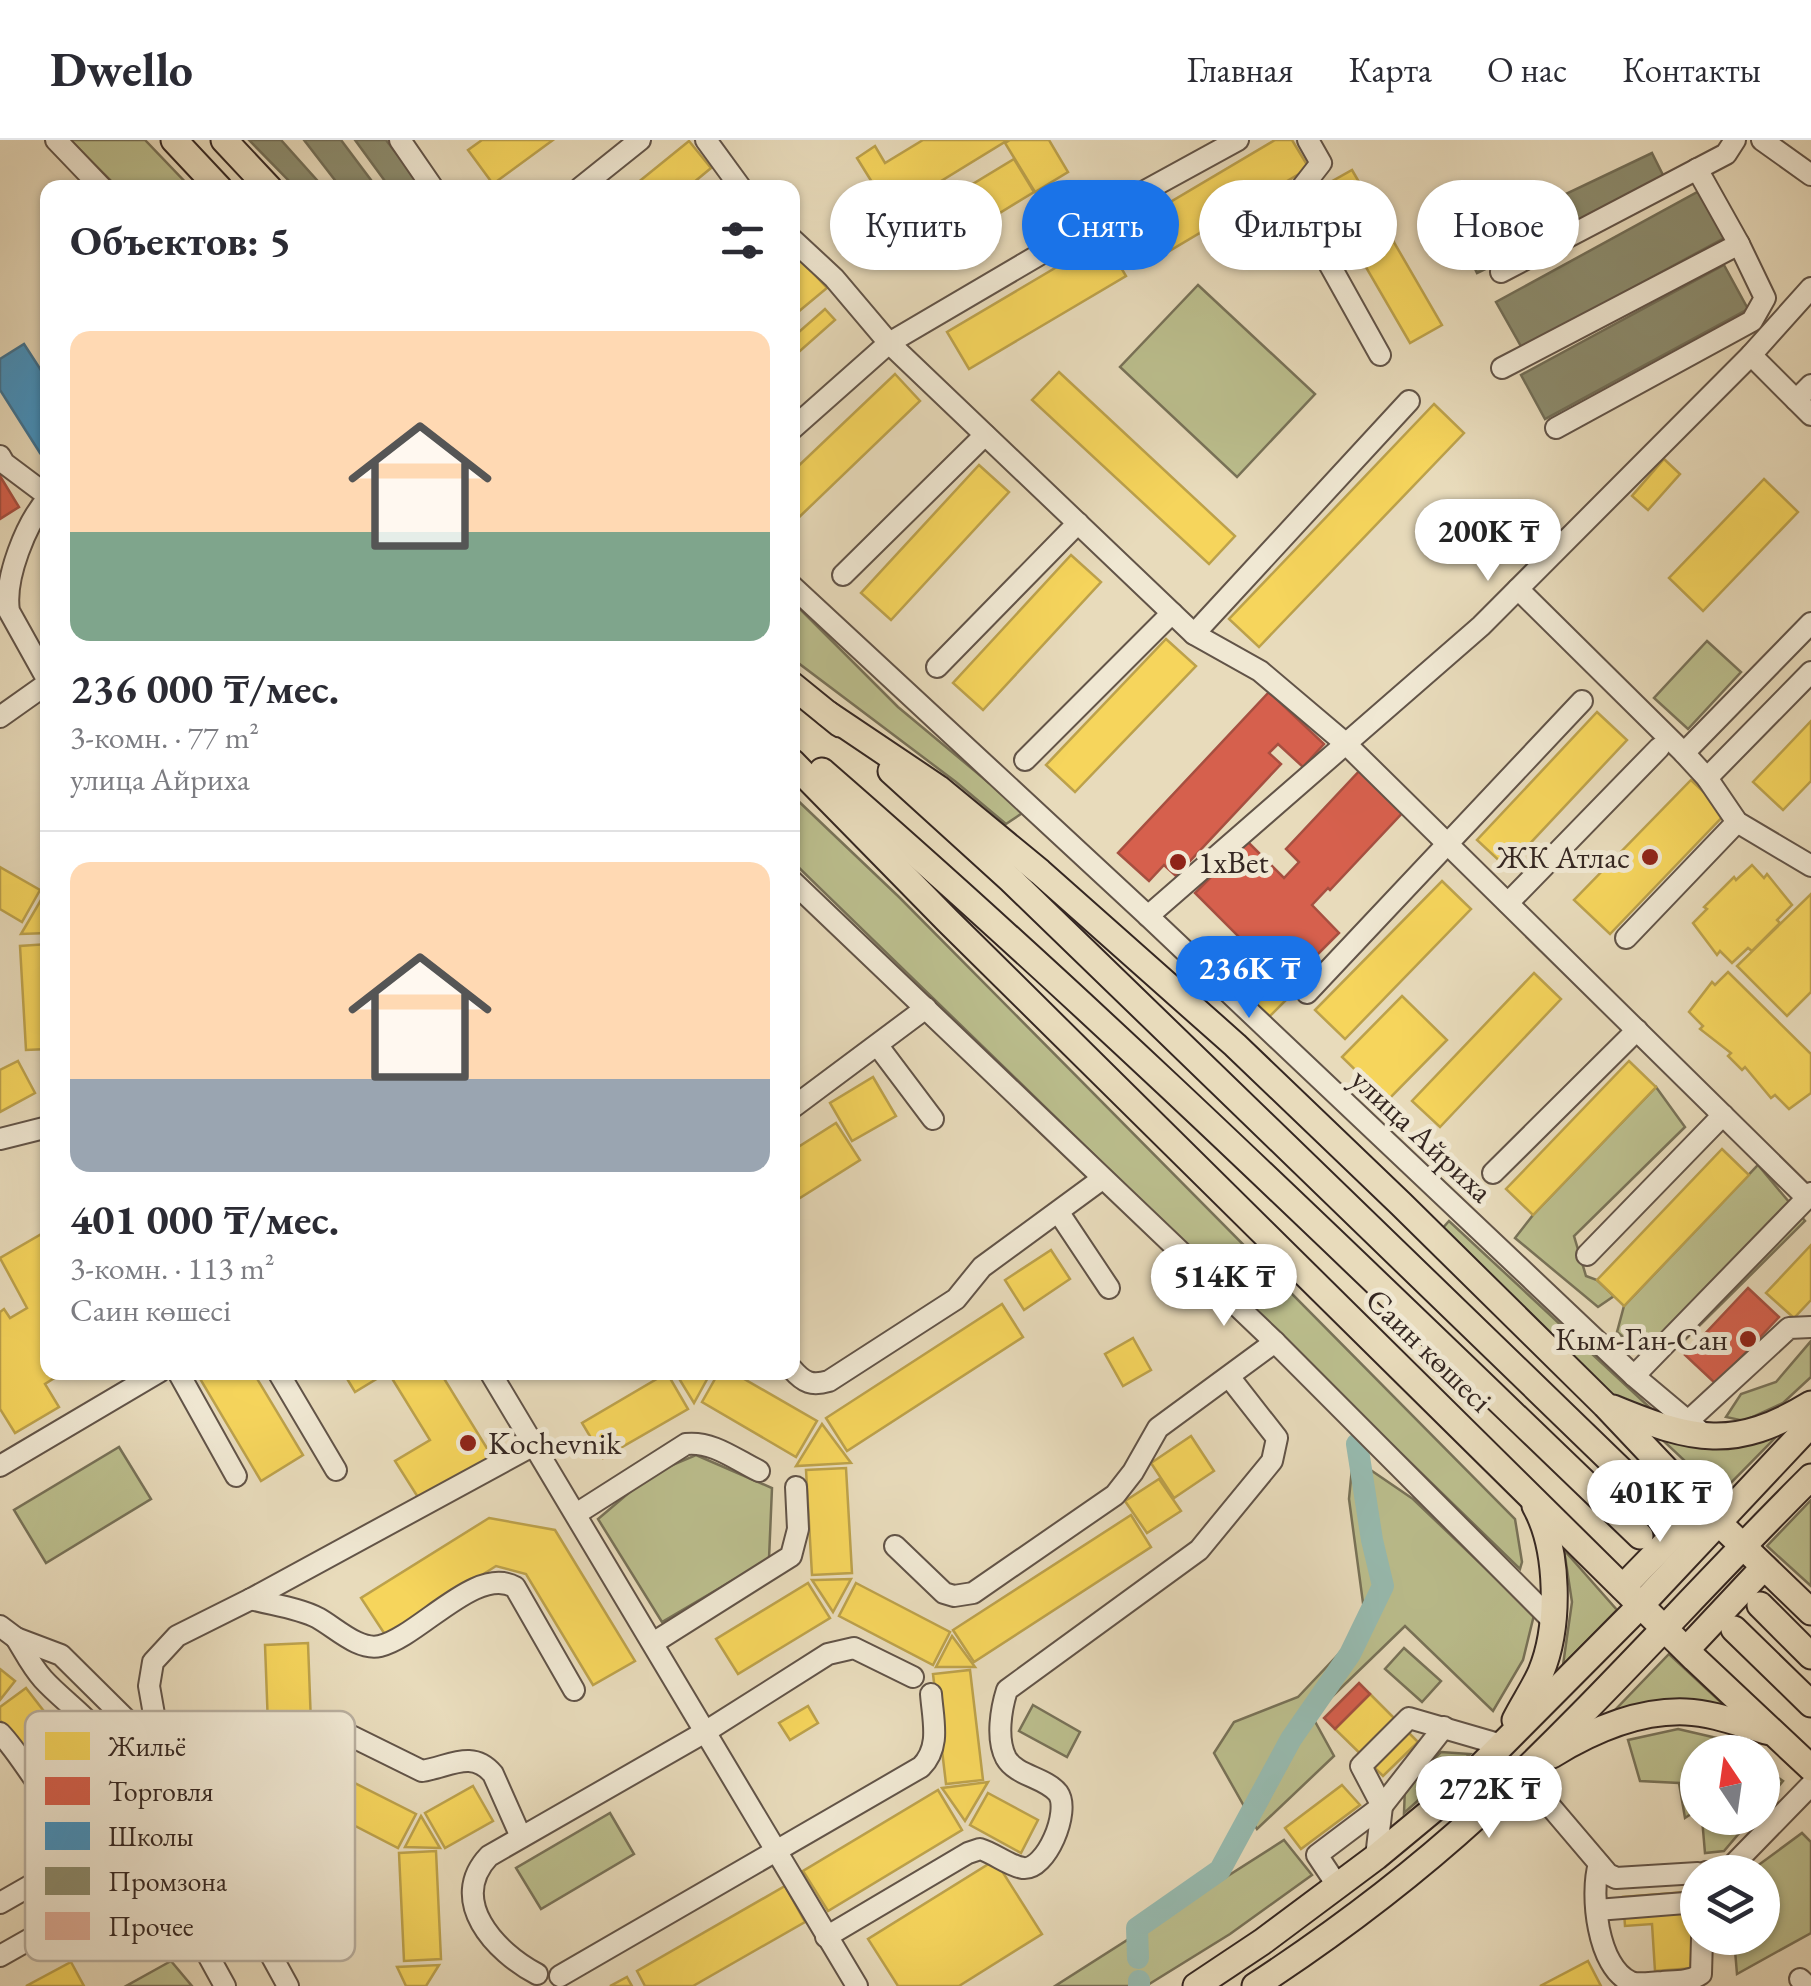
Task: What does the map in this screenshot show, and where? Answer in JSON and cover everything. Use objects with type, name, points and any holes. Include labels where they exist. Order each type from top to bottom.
[{"type":"main road","points":[[174,140],[212,180]]},
{"type":"main road","points":[[224,140],[262,180]]},
{"type":"main road","name":"Саин көшесі","points":[[800,691],[1011,880],[1664,1512]]},
{"type":"main road","name":"Саин көшесі","points":[[828,714],[938,788],[1040,872],[1235,1045],[1605,1405],[1710,1515],[1811,1612]]},
{"type":"main road","name":"Саин көшесі","points":[[800,753],[976,905],[1121,1038],[1640,1536]]},
{"type":"main road","name":"Саин көшесі","points":[[800,770],[948,921],[1811,1768]]},
{"type":"main road","points":[[1605,1405],[1659,1427],[1742,1436],[1775,1425],[1811,1404]]},
{"type":"main road","points":[[1196,1986],[1376,1857],[1458,1789],[1710,1515],[1811,1424]]},
{"type":"main road","points":[[1255,1986],[1395,1884],[1476,1816],[1666,1628],[1811,1477]]},
{"type":"main road","points":[[1502,1745],[1542,1670],[1552,1620],[1554,1574],[1550,1544],[1544,1521],[1525,1488]]},
{"type":"main road","points":[[1686,1649],[1764,1568]]},
{"type":"main road","points":[[1760,1605],[1811,1656]]},
{"type":"main road","points":[[1734,1629],[1811,1704]]},
{"type":"main road","points":[[1522,1773],[1578,1740],[1628,1719],[1684,1712],[1774,1733]]},
{"type":"street","points":[[56,140],[94,180]]},
{"type":"street","points":[[400,140],[428,180]]},
{"type":"street","points":[[590,180],[640,140]]},
{"type":"street","points":[[706,140],[735,180]]},
{"type":"street","points":[[1165,180],[1238,140]]},
{"type":"street","points":[[1308,140],[1320,163],[1292,199],[1380,355]]},
{"type":"street","points":[[1501,272],[1726,154],[1735,140]]},
{"type":"street","points":[[1762,140],[1811,175]]},
{"type":"street","points":[[1556,428],[1752,322],[1765,298],[1740,244],[1697,169]]},
{"type":"street","points":[[1502,368],[1740,244]]},
{"type":"street","points":[[800,246],[834,278],[889,343],[1194,634],[1260,671],[1345,743],[1809,1195],[1634,1376]]},
{"type":"street","points":[[800,422],[889,343],[1022,265]]},
{"type":"street","points":[[1148,916],[1481,626],[1751,354],[1811,288]]},
{"type":"street","points":[[1751,354],[1806,400]]},
{"type":"street","points":[[1194,634],[1409,401]]},
{"type":"street","points":[[843,575],[986,435]]},
{"type":"street","points":[[0,456],[40,490]]},
{"type":"street","points":[[40,506],[32,516],[8,600],[9,611],[40,667]]},
{"type":"street","points":[[937,666],[1078,524]]},
{"type":"street","points":[[1518,589],[1684,753],[1707,778],[1737,822],[1811,866]]},
{"type":"street","name":"улица Айриха","points":[[800,593],[1634,1376],[1697,1430]]},
{"type":"street","points":[[1024,760],[1172,612]]},
{"type":"street","points":[[1684,753],[1811,623]]},
{"type":"street","points":[[1707,778],[1811,672]]},
{"type":"street","points":[[0,717],[40,688]]},
{"type":"street","points":[[1307,993],[1582,702]]},
{"type":"street","points":[[1508,904],[1660,748]]},
{"type":"street","points":[[1626,938],[1737,822]]},
{"type":"street","points":[[800,890],[1275,1342],[1552,1620]]},
{"type":"street","points":[[800,1102],[926,1008]]},
{"type":"street","points":[[1235,1045],[1258,1021]]},
{"type":"street","points":[[1493,1173],[1637,1030]]},
{"type":"street","points":[[878,1046],[933,1119]]},
{"type":"street","points":[[1587,1255],[1723,1115]]},
{"type":"street","points":[[0,1139],[40,1129]]},
{"type":"street","points":[[800,1378],[814,1385],[829,1381],[956,1299],[982,1267],[1060,1214],[1102,1179]]},
{"type":"street","points":[[1060,1214],[1109,1288]]},
{"type":"street","points":[[1697,1430],[1789,1328],[1811,1327]]},
{"type":"street","points":[[895,1546],[944,1593],[973,1593],[1115,1495],[1158,1428],[1275,1342]]},
{"type":"street","points":[[826,1937],[980,1849],[1021,1868],[1037,1865],[1043,1857],[1062,1818],[1063,1807],[1060,1795],[1049,1785],[1006,1758],[1000,1710],[1007,1690],[1199,1550],[1272,1461],[1277,1438],[1230,1378]]},
{"type":"street","points":[[0,1466],[145,1380]]},
{"type":"street","points":[[182,1380],[236,1476]]},
{"type":"street","points":[[283,1380],[336,1470]]},
{"type":"street","points":[[495,1380],[857,1986]]},
{"type":"street","points":[[576,1514],[686,1444],[714,1448],[759,1472]]},
{"type":"street","points":[[153,1711],[148,1686],[153,1662],[177,1636],[252,1600],[534,1445]]},
{"type":"street","points":[[652,1643],[791,1556],[798,1529],[796,1487]]},
{"type":"street","points":[[252,1600],[314,1616],[367,1647],[378,1647],[482,1584],[503,1580],[515,1587],[574,1690]]},
{"type":"street","points":[[8,1632],[62,1655],[118,1711]]},
{"type":"street","points":[[8,1632],[41,1677],[78,1711]]},
{"type":"street","points":[[537,1974],[512,1961],[477,1918],[472,1893],[476,1870],[489,1856],[706,1732],[828,1654],[854,1648],[913,1677]]},
{"type":"street","points":[[560,1976],[925,1764],[935,1745],[931,1694]]},
{"type":"street","points":[[1376,1857],[1382,1806],[1361,1766],[1408,1718],[1502,1745]]},
{"type":"street","points":[[1337,1885],[1317,1854],[1382,1806],[1444,1727]]},
{"type":"street","points":[[0,1733],[25,1765]]},
{"type":"street","points":[[355,1738],[422,1770],[461,1760],[486,1766],[521,1838]]},
{"type":"street","points":[[1522,1773],[1616,1878],[1680,1874]]},
{"type":"street","points":[[1743,1855],[1811,1785]]},
{"type":"street","points":[[1600,1864],[1594,1880],[1599,1935],[1622,1976],[1633,1983],[1691,1980],[1701,1974],[1702,1955]]},
{"type":"street","points":[[0,1903],[25,1888]]},
{"type":"street","points":[[1597,1910],[1680,1903]]},
{"type":"street","points":[[0,1956],[25,1942]]},
{"type":"street","points":[[211,1961],[225,1986]]},
{"type":"street","points":[[274,1961],[288,1986]]},
{"type":"green space","points":[[70,140],[145,140],[183,180],[110,180]]},
{"type":"green space","points":[[1198,285],[1315,394],[1237,477],[1120,367]]},
{"type":"green space","points":[[800,609],[898,707],[1024,812],[1006,824],[800,664]]},
{"type":"green space","points":[[1707,641],[1741,672],[1688,729],[1654,698]]},
{"type":"green space","points":[[800,803],[899,897],[1515,1519],[1520,1569],[800,869]]},
{"type":"green space","points":[[1656,1087],[1685,1127],[1574,1236],[1586,1276],[1597,1280],[1614,1296],[1598,1307],[1515,1238]]},
{"type":"green space","points":[[1758,1165],[1805,1221],[1682,1343],[1644,1354],[1617,1332],[1624,1306]]},
{"type":"green space","points":[[1449,1221],[1661,1418],[1609,1396],[1441,1230]]},
{"type":"green space","points":[[1811,1341],[1811,1377],[1783,1403],[1744,1421],[1726,1417],[1741,1394],[1776,1382]]},
{"type":"green space","points":[[1785,1428],[1720,1494],[1655,1433]]},
{"type":"green space","points":[[119,1447],[151,1499],[46,1563],[14,1510]]},
{"type":"green space","points":[[696,1455],[772,1488],[769,1559],[662,1622],[598,1519],[651,1474]]},
{"type":"green space","points":[[1353,1458],[1413,1499],[1534,1615],[1523,1660],[1493,1711],[1405,1626],[1312,1716],[1334,1756],[1257,1829],[1214,1753],[1234,1722],[1298,1697],[1366,1625],[1349,1499]]},
{"type":"green space","points":[[1811,1500],[1811,1586],[1767,1546]]},
{"type":"green space","points":[[1564,1550],[1617,1610],[1563,1665],[1572,1602]]},
{"type":"green space","points":[[1404,1648],[1441,1681],[1422,1702],[1385,1669]]},
{"type":"green space","points":[[1669,1654],[1725,1706],[1667,1700],[1615,1710]]},
{"type":"green space","points":[[1033,1705],[1080,1732],[1067,1757],[1019,1731]]},
{"type":"green space","points":[[1678,1729],[1704,1735],[1680,1735],[1680,1789],[1679,1783],[1640,1781],[1628,1740]]},
{"type":"green space","points":[[1441,1752],[1470,1754],[1404,1813],[1405,1787]]},
{"type":"green space","points":[[610,1813],[634,1854],[541,1909],[516,1868]]},
{"type":"green space","points":[[1802,1833],[1811,1842],[1811,1933],[1780,1950],[1780,1855],[1772,1855]]},
{"type":"green space","points":[[1703,1835],[1738,1835],[1724,1851],[1705,1853]]},
{"type":"green space","points":[[1284,1840],[1312,1875],[1230,1934],[1146,1986],[1055,1986]]},
{"type":"green space","points":[[1735,1955],[1771,1955],[1737,1974]]},
{"type":"green space","points":[[171,1961],[192,1986],[126,1986]]},
{"type":"building: Жильё","points":[[482,140],[553,140],[498,180],[490,180],[468,150]]},
{"type":"building: Жильё","points":[[923,140],[1008,140],[943,180],[871,180],[857,158],[875,146],[885,163]]},
{"type":"building: Жильё","points":[[1049,140],[1068,172],[1055,180],[1028,180],[1005,143]]},
{"type":"building: Жильё","points":[[1275,140],[1292,140],[1309,168],[1289,180],[1208,180]]},
{"type":"building: Жильё","points":[[689,141],[711,168],[697,180],[641,180]]},
{"type":"building: Жильё","points":[[1014,159],[1027,180],[1022,180],[1022,199],[1002,212],[1002,180],[979,180]]},
{"type":"building: Жильё","points":[[1352,170],[1358,180],[1334,180]]},
{"type":"building: Жильё","points":[[1199,185],[1199,233],[1179,245],[1179,197]]},
{"type":"building: Жильё","points":[[1397,248],[1442,325],[1410,343],[1368,270],[1397,270]]},
{"type":"building: Жильё","points":[[800,259],[827,288],[800,310]]},
{"type":"building: Жильё","points":[[1052,270],[1122,270],[1126,276],[969,369],[947,332]]},
{"type":"building: Жильё","points":[[825,309],[835,320],[800,351],[800,331]]},
{"type":"building: Жильё","points":[[1059,372],[1235,536],[1209,564],[1032,400]]},
{"type":"building: Жильё","points":[[895,374],[920,401],[800,516],[800,464]]},
{"type":"building: Жильё","points":[[1434,404],[1464,433],[1259,647],[1229,619]]},
{"type":"building: Жильё","points":[[1664,459],[1680,474],[1648,510],[1632,496]]},
{"type":"building: Жильё","points":[[979,465],[1009,492],[891,620],[861,593]]},
{"type":"building: Жильё","points":[[1764,479],[1798,512],[1703,611],[1669,578]]},
{"type":"building: Жильё","points":[[1071,555],[1101,582],[983,710],[953,683]]},
{"type":"building: Жильё","points":[[1166,639],[1196,666],[1075,792],[1046,765]]},
{"type":"building: Жильё","points":[[1597,712],[1627,740],[1507,868],[1477,840]]},
{"type":"building: Жильё","points":[[1811,721],[1811,781],[1783,810],[1753,782]]},
{"type":"building: Жильё","name":"ЖК Атлас","points":[[1691,780],[1726,813],[1610,934],[1574,900]]},
{"type":"building: Жильё","points":[[1752,865],[1764,878],[1767,874],[1792,905],[1752,951],[1748,948],[1732,963],[1720,951],[1717,955],[1693,923],[1734,877],[1736,880]]},
{"type":"building: Жильё","points":[[0,867],[40,890],[22,922],[0,909]]},
{"type":"building: Жильё","points":[[1442,881],[1471,909],[1345,1039],[1315,1010]]},
{"type":"building: Жильё","points":[[1811,894],[1811,992],[1787,1016],[1737,966]]},
{"type":"building: Жильё","points":[[40,902],[40,933],[21,934]]},
{"type":"building: Жильё","points":[[40,945],[40,1049],[26,1050],[20,946]]},
{"type":"building: Жильё","points":[[1253,960],[1291,995],[1269,1017],[1232,982]]},
{"type":"building: Жильё","points":[[1728,972],[1811,1054],[1811,1093],[1789,1109],[1775,1095],[1771,1098],[1745,1067],[1742,1070],[1728,1056],[1731,1053],[1700,1029],[1703,1026],[1689,1012],[1712,982],[1715,985]]},
{"type":"building: Жильё","points":[[1534,973],[1561,999],[1440,1127],[1412,1101]]},
{"type":"building: Жильё","points":[[1402,996],[1447,1040],[1387,1101],[1342,1057]]},
{"type":"building: Жильё","points":[[18,1061],[35,1093],[0,1112],[0,1070]]},
{"type":"building: Жильё","points":[[1629,1061],[1656,1087],[1533,1215],[1506,1189]]},
{"type":"building: Жильё","points":[[873,1077],[896,1116],[852,1141],[830,1103]]},
{"type":"building: Жильё","points":[[836,1123],[860,1160],[800,1198],[800,1146]]},
{"type":"building: Жильё","points":[[1722,1149],[1749,1175],[1624,1306],[1597,1280]]},
{"type":"building: Жильё","points":[[40,1235],[40,1380],[51,1380],[45,1384],[59,1407],[15,1433],[0,1409],[0,1312],[4,1309],[10,1318],[27,1308],[0,1258]]},
{"type":"building: Жильё","points":[[1811,1245],[1811,1300],[1794,1318],[1766,1293]]},
{"type":"building: Жильё","points":[[1051,1250],[1070,1279],[1024,1310],[1005,1280]]},
{"type":"building: Жильё","points":[[1002,1304],[1023,1337],[847,1451],[826,1418]]},
{"type":"building: Жильё","points":[[1133,1338],[1151,1370],[1123,1386],[1105,1354]]},
{"type":"building: Жильё","points":[[201,1380],[258,1380],[303,1455],[261,1481]]},
{"type":"building: Жильё","points":[[348,1380],[375,1380],[355,1392]]},
{"type":"building: Жильё","points":[[393,1380],[445,1380],[493,1458],[421,1502],[395,1461],[430,1440]]},
{"type":"building: Жильё","points":[[655,1380],[671,1380],[688,1409],[603,1458],[582,1423]]},
{"type":"building: Жильё","points":[[680,1380],[707,1380],[694,1403]]},
{"type":"building: Жильё","points":[[714,1380],[746,1380],[817,1421],[796,1457],[702,1402]]},
{"type":"building: Жильё","points":[[822,1424],[851,1463],[796,1466]]},
{"type":"building: Жильё","points":[[1191,1436],[1214,1471],[1174,1498],[1151,1463]]},
{"type":"building: Жильё","points":[[846,1468],[852,1573],[812,1575],[806,1470]]},
{"type":"building: Жильё","points":[[1159,1479],[1181,1511],[1147,1533],[1125,1501]]},
{"type":"building: Жильё","points":[[1131,1515],[1151,1547],[974,1662],[953,1630]]},
{"type":"building: Жильё","points":[[489,1518],[555,1530],[635,1661],[593,1685],[526,1574],[496,1566],[386,1636],[361,1598]]},
{"type":"building: Жильё","points":[[851,1579],[833,1612],[812,1580],[816,1580]]},
{"type":"building: Жильё","points":[[808,1583],[830,1618],[738,1674],[716,1639]]},
{"type":"building: Жильё","points":[[856,1583],[950,1632],[933,1665],[839,1616]]},
{"type":"building: Жильё","points":[[952,1636],[975,1667],[936,1667]]},
{"type":"building: Жильё","points":[[308,1643],[311,1711],[267,1711],[265,1645]]},
{"type":"building: Жильё","points":[[0,1669],[15,1681],[0,1700]]},
{"type":"building: Жильё","points":[[970,1670],[983,1780],[946,1784],[933,1674]]},
{"type":"building: Жильё","points":[[26,1688],[44,1711],[25,1711],[25,1753],[0,1720],[0,1707]]},
{"type":"building: Жильё","points":[[1370,1694],[1418,1742],[1383,1776],[1335,1729]]},
{"type":"building: Жильё","points":[[808,1706],[818,1723],[790,1740],[779,1723]]},
{"type":"building: Жильё","points":[[988,1782],[965,1821],[942,1788]]},
{"type":"building: Жильё","points":[[355,1783],[416,1814],[398,1848],[355,1826]]},
{"type":"building: Жильё","points":[[1342,1785],[1360,1805],[1301,1849],[1285,1828]]},
{"type":"building: Жильё","points":[[473,1786],[493,1821],[445,1848],[425,1813]]},
{"type":"building: Жильё","points":[[938,1790],[962,1830],[828,1911],[803,1871]]},
{"type":"building: Жильё","points":[[988,1793],[1038,1820],[1021,1853],[970,1825]]},
{"type":"building: Жильё","points":[[421,1816],[440,1848],[405,1847]]},
{"type":"building: Жильё","points":[[436,1851],[441,1959],[404,1961],[399,1853]]},
{"type":"building: Жильё","points":[[995,1860],[1042,1934],[959,1986],[898,1986],[868,1939]]},
{"type":"building: Жильё","points":[[785,1886],[805,1922],[693,1986],[645,1986],[637,1971]]},
{"type":"building: Жильё","points":[[1680,1892],[1680,1955],[1693,1955],[1694,1968],[1655,1971],[1652,1924],[1625,1926],[1623,1897]]},
{"type":"building: Жильё","points":[[1588,1961],[1601,1986],[1540,1986]]},
{"type":"building: Жильё","points":[[71,1962],[84,1986],[26,1986]]},
{"type":"building: Жильё","points":[[439,1965],[426,1986],[406,1986],[397,1967]]},
{"type":"building: Жильё","points":[[627,1977],[632,1986],[610,1986]]},
{"type":"building: Торговля","points":[[0,476],[19,507],[0,519]]},
{"type":"building: Торговля","points":[[1269,692],[1324,744],[1303,767],[1278,744],[1269,753],[1281,764],[1176,876],[1164,865],[1149,881],[1118,853]]},
{"type":"building: Торговля","points":[[1363,767],[1407,808],[1312,905],[1339,933],[1287,985],[1195,893],[1247,841],[1284,878],[1299,862],[1286,849]]},
{"type":"building: Торговля","points":[[1748,1288],[1779,1317],[1716,1384],[1685,1355]]},
{"type":"building: Торговля","points":[[1359,1683],[1370,1694],[1335,1729],[1324,1718]]},
{"type":"building: Школы","points":[[24,344],[40,369],[40,453],[0,390],[0,359]]},
{"type":"building: Промзона","points":[[249,140],[281,140],[317,180],[288,180]]},
{"type":"building: Промзона","points":[[304,140],[341,140],[371,180],[335,180]]},
{"type":"building: Промзона","points":[[355,140],[386,140],[417,180],[384,180]]},
{"type":"building: Промзона","points":[[1652,153],[1667,183],[1579,225],[1579,188]]},
{"type":"building: Промзона","points":[[1701,190],[1726,237],[1522,348],[1496,302],[1555,270],[1579,270],[1579,257]]},
{"type":"building: Промзона","points":[[1724,265],[1748,309],[1545,419],[1521,375]]},
{"type":"waterway","points":[[1138,1958],[1137,1928],[1220,1870],[1291,1739],[1350,1654],[1383,1586],[1357,1444]]},
{"type":"waterway","points":[[1139,1981],[1139,1986]]},
{"type":"place","name":"ЖК Атлас","points":[[1650,857]]},
{"type":"place","name":"1xBet","points":[[1178,862]]},
{"type":"place","name":"Кым-Ган-Сан","points":[[1748,1339]]},
{"type":"place","name":"Kochevnik","points":[[468,1443]]}]
